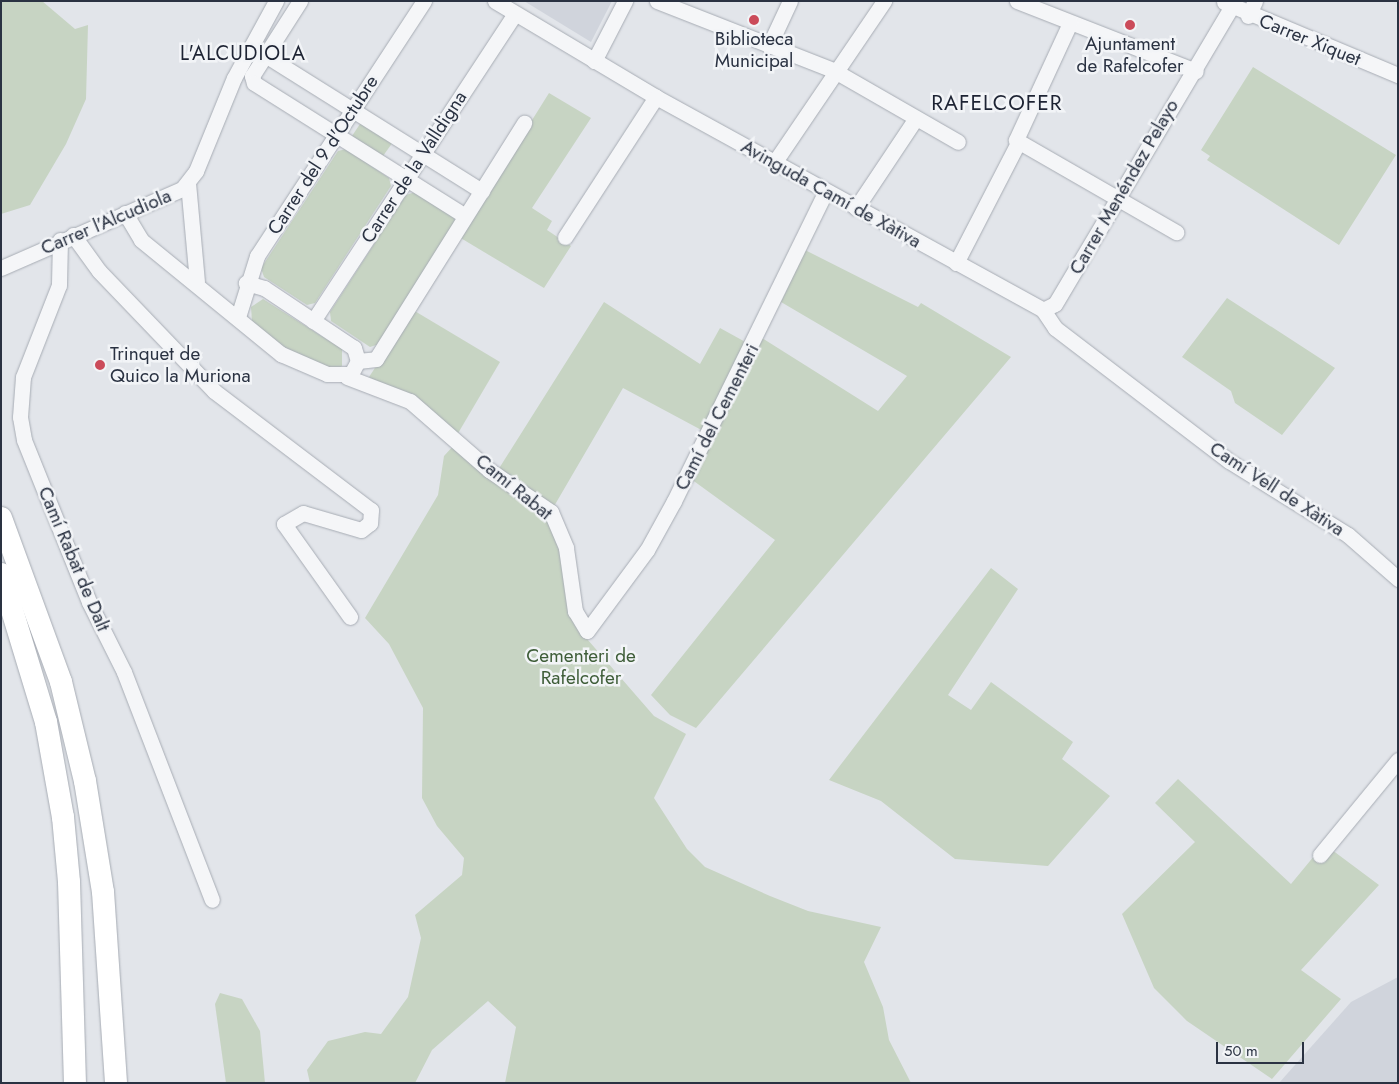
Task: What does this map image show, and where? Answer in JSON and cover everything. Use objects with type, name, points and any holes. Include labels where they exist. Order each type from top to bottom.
[{"type":"highway","points":[[1,518],[61,682],[85,781],[103,892],[116,1083]]},
{"type":"highway","points":[[1,574],[46,722],[62,817],[70,882],[75,1083]]},
{"type":"street","name":"Carrer l’Alcudiola","points":[[1,268],[67,237],[176,194],[188,183],[234,78],[276,1]]},
{"type":"street","points":[[300,1],[265,55],[252,79],[466,216]]},
{"type":"street","name":"Carrer del 9 d'Octubre","points":[[238,317],[246,283],[257,256],[424,1]]},
{"type":"street","name":"Avinguda Camí de Xàtiva","points":[[495,1],[594,62],[774,164],[1043,310],[1056,328],[1154,401]]},
{"type":"street","points":[[594,62],[625,1]]},
{"type":"street","points":[[657,1],[836,72],[958,142]]},
{"type":"street","points":[[769,46],[790,1]]},
{"type":"street","points":[[774,164],[884,1]]},
{"type":"street","points":[[1016,1],[1196,71]]},
{"type":"street","points":[[1248,16],[1255,1]]},
{"type":"street","name":"Carrer Xiquet","points":[[1227,4],[1248,16],[1398,75]]},
{"type":"street","name":"Carrer Menéndez Pelayo","points":[[1043,310],[1055,304],[1117,197],[1196,71],[1227,4]]},
{"type":"street","name":"Carrer de la Valldigna","points":[[314,321],[515,14]]},
{"type":"street","points":[[956,263],[1021,139],[1070,23]]},
{"type":"street","points":[[265,55],[482,190]]},
{"type":"street","points":[[565,237],[656,97]]},
{"type":"street","points":[[856,208],[916,118]]},
{"type":"street","points":[[347,377],[358,361],[376,359],[524,124]]},
{"type":"street","points":[[1021,139],[1176,232]]},
{"type":"street","points":[[188,183],[197,282]]},
{"type":"street","name":"Camí del Cementeri","points":[[587,631],[647,550],[674,501],[826,191]]},
{"type":"street","name":"Camí Rabat","points":[[125,213],[141,240],[197,282],[281,354],[327,374],[347,377],[410,401],[489,470],[551,512],[566,548],[575,611],[587,631]]},
{"type":"street","points":[[67,237],[214,391],[371,510],[370,523],[361,530],[303,513],[284,524],[350,617]]},
{"type":"street","name":"Camí Rabat de Dalt","points":[[67,237],[59,285],[23,377],[20,417],[24,440],[89,602],[124,672],[212,900]]},
{"type":"street","points":[[246,283],[264,288],[354,348],[358,361]]},
{"type":"street","name":"Camí Vell de Xàtiva","points":[[1154,401],[1241,470],[1355,540],[1398,580]]},
{"type":"street","points":[[1320,855],[1398,760]]},
{"type":"shaded area","points":[[524,1],[612,1],[591,42]]},
{"type":"shaded area","points":[[1398,977],[1398,1083],[1279,1083],[1351,1002]]},
{"type":"green space","points":[[1,1],[42,1],[75,29],[88,25],[86,99],[66,144],[30,205],[1,214]]},
{"type":"green space","points":[[1253,67],[1396,155],[1339,245],[1207,160],[1210,156],[1201,150]]},
{"type":"green space","points":[[549,93],[591,118],[532,208],[552,221],[547,230],[571,246],[544,288],[459,237]]},
{"type":"green space","points":[[362,121],[393,142],[383,156],[352,136]]},
{"type":"green space","points":[[346,149],[389,178],[391,186],[315,303],[307,305],[264,277],[261,268],[338,151]]},
{"type":"green space","points":[[415,192],[453,215],[456,224],[379,344],[370,347],[331,321],[330,312],[406,195]]},
{"type":"green space","points":[[805,250],[918,307],[921,303],[1011,357],[696,728],[670,715],[651,695],[775,540],[691,479],[762,338],[878,411],[907,376],[781,302]]},
{"type":"green space","points":[[1227,298],[1335,368],[1282,435],[1235,403],[1231,391],[1182,357]]},
{"type":"green space","points":[[263,299],[342,349],[342,366],[336,370],[285,349],[252,321],[251,307]]},
{"type":"green space","points":[[604,302],[700,364],[720,328],[749,344],[707,433],[623,388],[553,508],[498,470]]},
{"type":"green space","points":[[413,310],[500,362],[457,435],[369,377]]},
{"type":"green space","name":"Cementeri de Rafelcofer","points":[[455,444],[551,520],[581,632],[654,716],[686,734],[654,798],[687,849],[705,867],[770,896],[808,911],[881,927],[864,962],[883,1007],[889,1040],[911,1083],[505,1083],[516,1027],[488,1001],[432,1050],[415,1083],[310,1083],[307,1070],[328,1041],[365,1032],[381,1034],[408,997],[421,938],[415,915],[462,875],[464,858],[437,826],[422,798],[423,708],[389,644],[365,618],[438,495],[444,456]]},
{"type":"green space","points":[[991,568],[1018,589],[948,695],[971,710],[991,682],[1073,742],[1062,759],[1110,796],[1048,866],[955,859],[881,801],[829,780]]},
{"type":"green space","points":[[1178,779],[1291,884],[1324,844],[1379,885],[1301,970],[1341,999],[1272,1079],[1187,1021],[1154,988],[1122,914],[1195,842],[1155,803]]},
{"type":"green space","points":[[220,993],[242,999],[260,1031],[265,1083],[226,1083],[215,1004]]},
{"type":"place","name":"Biblioteca Municipal","points":[[754,20]]},
{"type":"place","name":"Ajuntament de Rafelcofer","points":[[1130,25]]},
{"type":"place","name":"Trinquet de Quico la Muriona","points":[[100,365]]},
{"type":"district","name":"L'ALCUDIOLA","points":[[243,53]]},
{"type":"district","name":"RAFELCOFER","points":[[997,103]]}]
